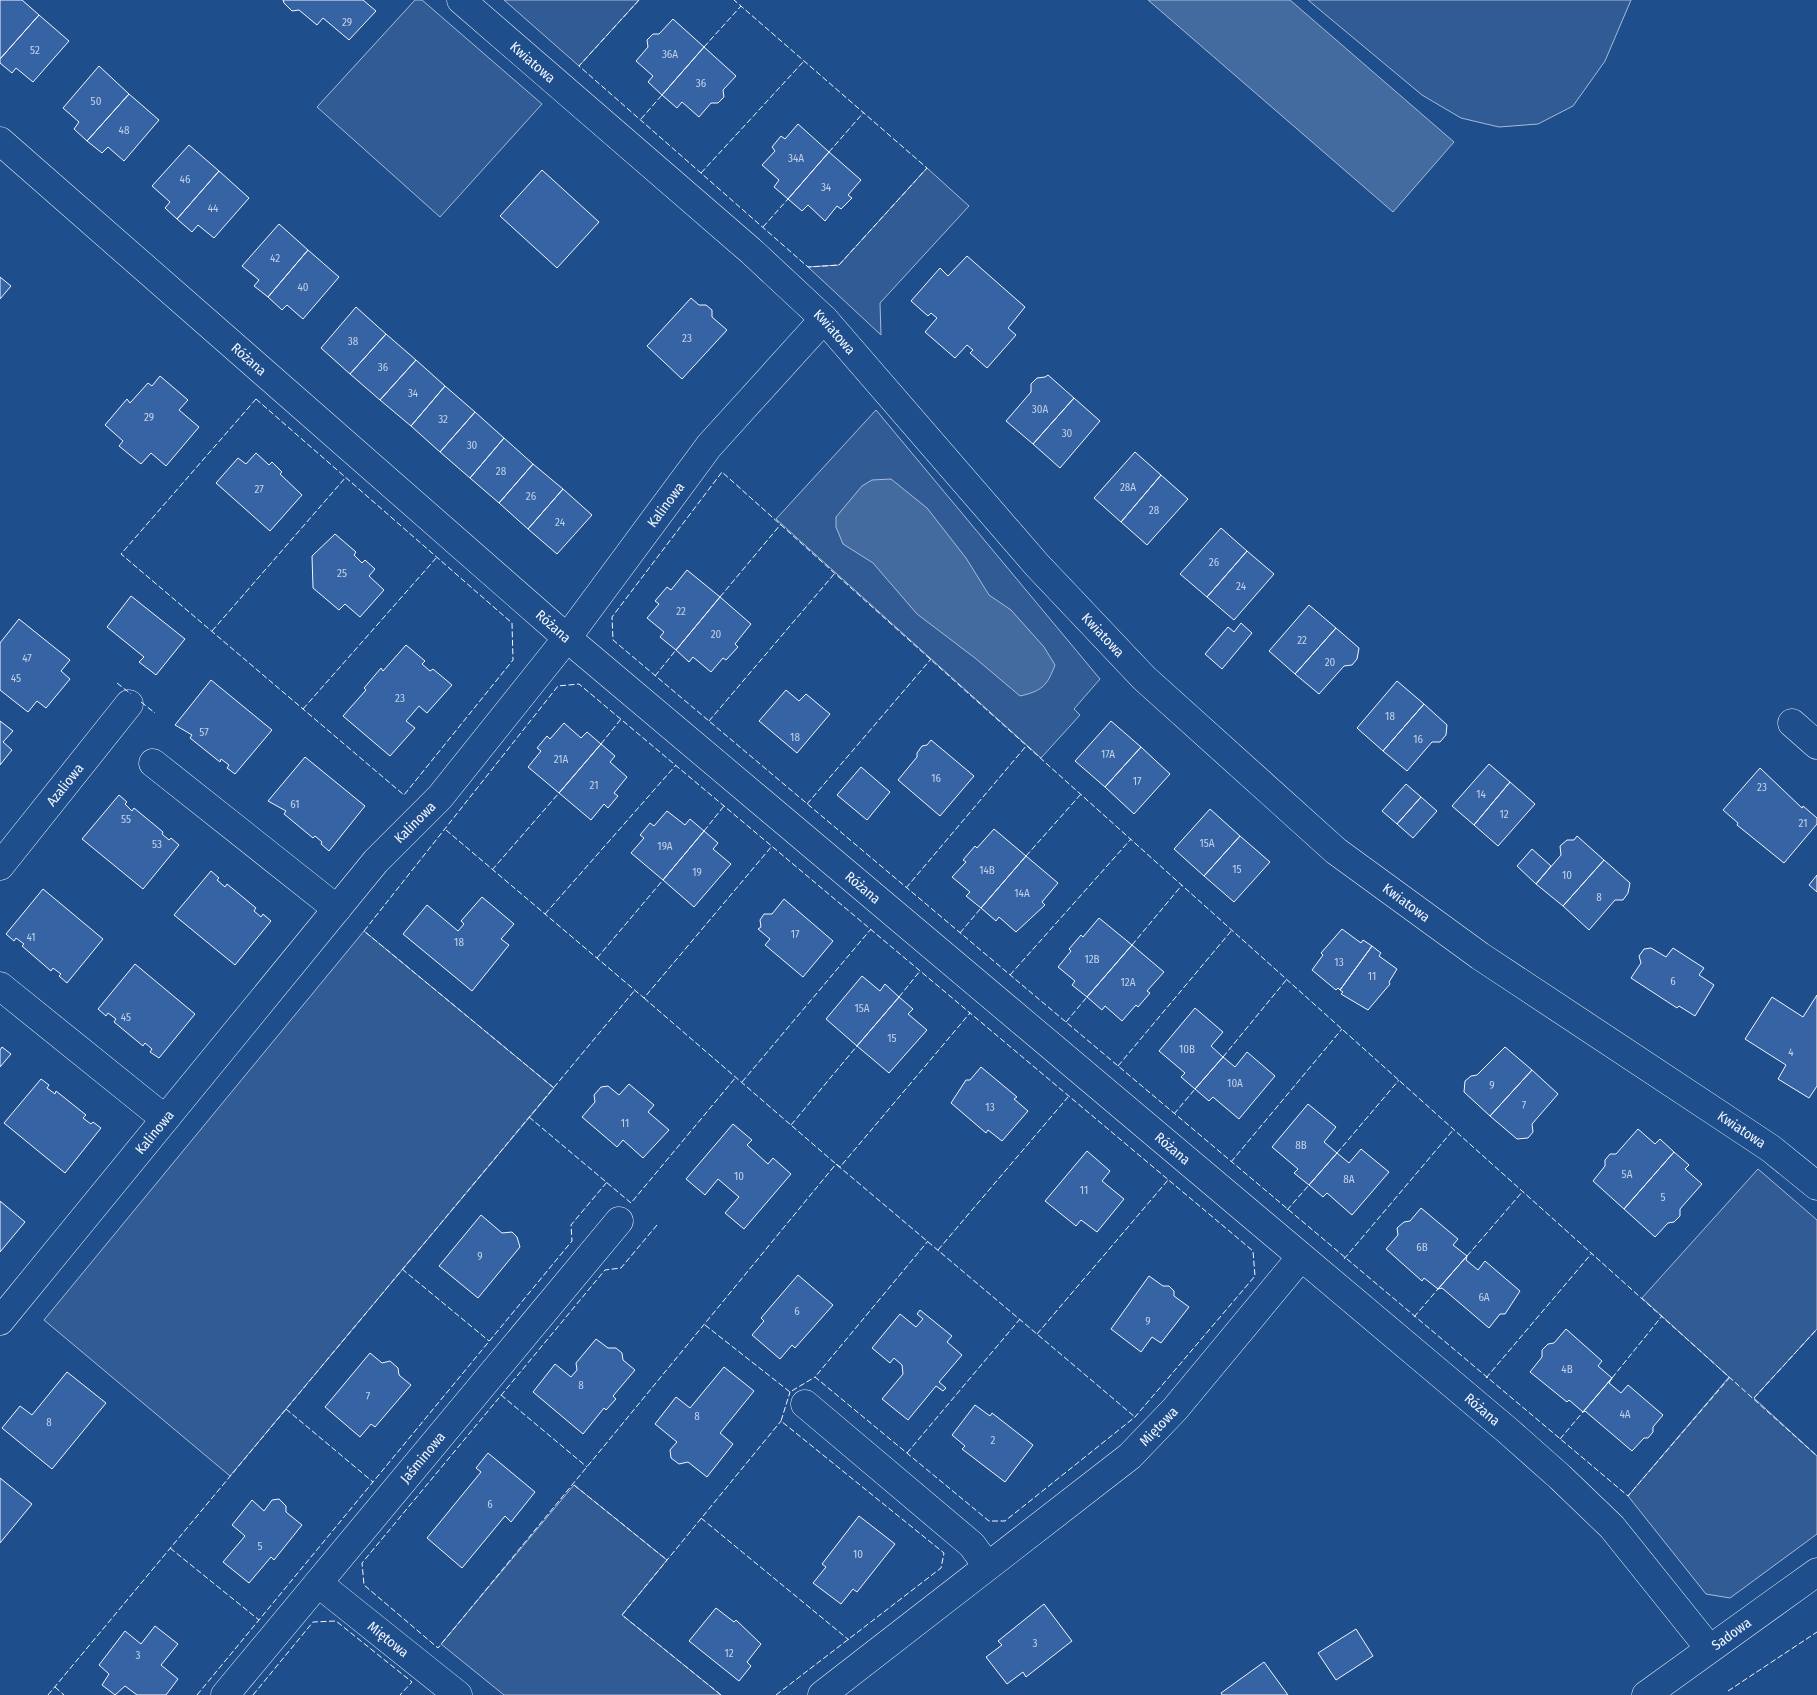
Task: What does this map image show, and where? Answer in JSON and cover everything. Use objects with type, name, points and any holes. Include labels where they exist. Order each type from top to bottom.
[{"type":"street","name":"Kwiatowa","points":[[461,0],[751,251],[824,319],[1037,565],[1144,678],[1336,851],[1480,956],[1770,1148],[1817,1186]]},
{"type":"street","name":"Różana","points":[[0,141],[567,638],[1301,1256],[1560,1477],[1612,1527],[1709,1648]]},
{"type":"street","name":"Kalinowa","points":[[0,1321],[376,861],[440,797],[567,638],[709,446],[824,319]]},
{"type":"street","name":"Azaliowa","points":[[0,866],[129,704]]},
{"type":"street","points":[[1792,723],[1817,745]]},
{"type":"street","points":[[153,763],[337,909]]},
{"type":"street","points":[[0,986],[165,1119]]},
{"type":"street","name":"Jaśminowa","points":[[225,1695],[620,1221]]},
{"type":"street","name":"Miętowa","points":[[822,1695],[1130,1456],[1175,1409],[1301,1256]]},
{"type":"street","points":[[805,1404],[972,1544],[986,1566]]},
{"type":"street","name":"Sadowa","points":[[1646,1695],[1817,1572]]},
{"type":"street","name":"Miętowa","points":[[318,1583],[458,1695]]},
{"type":"shaded area","points":[[415,0],[422,0],[542,104],[440,217],[317,107]]},
{"type":"shaded area","points":[[504,0],[639,0],[579,66]]},
{"type":"shaded area","points":[[1148,0],[1290,0],[1454,142],[1393,212]]},
{"type":"shaded area","points":[[1308,0],[1631,0],[1605,61],[1573,106],[1538,124],[1499,127],[1461,118],[1422,95]]},
{"type":"shaded area","points":[[927,168],[969,206],[880,303],[881,335],[808,267],[839,265]]},
{"type":"shaded area","points":[[876,410],[1100,679],[1074,709],[1080,715],[1041,758],[776,519]]},
{"type":"shaded area","points":[[891,479],[927,508],[966,558],[989,595],[1011,610],[1044,647],[1055,665],[1046,683],[1039,690],[1020,696],[975,658],[917,614],[873,563],[843,544],[836,527],[836,517],[862,486],[872,480]]},
{"type":"shaded area","points":[[364,931],[554,1088],[230,1476],[44,1320]]},
{"type":"shaded area","points":[[1758,1169],[1817,1220],[1817,1329],[1754,1398],[1817,1456],[1817,1534],[1730,1598],[1706,1594],[1628,1496],[1729,1377],[1642,1298]]},
{"type":"shaded area","points":[[574,1485],[667,1560],[622,1615],[721,1695],[504,1695],[441,1644]]},
{"type":"building","points":[[0,0],[22,0],[39,15],[0,59]]},
{"type":"building","points":[[283,0],[363,0],[376,11],[349,40],[323,18],[317,25],[299,10],[292,11]]},
{"type":"building","points":[[39,15],[69,41],[33,82],[16,68],[12,73],[0,63],[0,59]]},
{"type":"building","points":[[673,19],[704,47],[662,95],[648,82],[653,76],[636,61],[648,47],[647,40],[653,34],[659,34]]},
{"type":"building","points":[[704,47],[736,76],[723,90],[724,97],[718,103],[711,103],[699,117],[682,102],[677,108],[662,95]]},
{"type":"building","points":[[99,66],[129,94],[87,141],[74,129],[79,122],[63,108]]},
{"type":"building","points":[[129,94],[159,120],[124,161],[108,147],[102,153],[87,141]]},
{"type":"building","points":[[798,124],[829,152],[788,199],[774,187],[779,180],[762,165],[775,151],[772,147],[781,136],[785,139]]},
{"type":"building","points":[[189,145],[219,171],[177,219],[165,208],[170,202],[152,186]]},
{"type":"building","points":[[829,152],[861,180],[848,195],[852,198],[841,209],[837,206],[825,221],[808,205],[802,211],[788,199]]},
{"type":"building","points":[[542,170],[599,222],[557,268],[500,216]]},
{"type":"building","points":[[219,171],[249,198],[214,238],[198,225],[192,232],[177,219]]},
{"type":"building","points":[[279,224],[308,250],[268,297],[254,286],[259,280],[242,266]]},
{"type":"building","points":[[308,250],[339,277],[303,319],[287,305],[282,310],[268,297]]},
{"type":"building","points":[[967,256],[1025,307],[1008,328],[1016,335],[987,368],[970,353],[973,350],[967,345],[955,358],[925,332],[937,318],[931,313],[928,316],[911,301],[940,268],[948,276]]},
{"type":"building","points":[[0,277],[11,286],[0,299]]},
{"type":"building","points":[[691,298],[699,305],[706,305],[712,310],[712,317],[727,330],[682,379],[647,346]]},
{"type":"building","points":[[356,307],[386,334],[350,374],[321,348]]},
{"type":"building","points":[[386,334],[416,360],[380,400],[350,374]]},
{"type":"building","points":[[416,360],[445,386],[411,426],[380,400]]},
{"type":"building","points":[[1048,375],[1074,398],[1033,444],[1006,421],[1031,392],[1031,384],[1037,378]]},
{"type":"building","points":[[160,376],[188,400],[179,410],[199,427],[166,466],[151,453],[141,464],[119,446],[123,441],[105,425],[127,399],[130,403],[148,383],[152,386]]},
{"type":"building","points":[[445,386],[475,412],[440,452],[411,426]]},
{"type":"building","points":[[1074,398],[1100,421],[1060,468],[1033,444]]},
{"type":"building","points":[[475,412],[504,438],[470,478],[440,452]]},
{"type":"building","points":[[504,438],[533,464],[499,503],[470,478]]},
{"type":"building","points":[[1135,452],[1161,475],[1121,522],[1094,498]]},
{"type":"building","points":[[256,453],[269,465],[272,462],[282,472],[280,474],[302,495],[270,531],[216,483],[238,458],[246,464]]},
{"type":"building","points":[[533,464],[563,489],[528,529],[499,503]]},
{"type":"building","points":[[1161,475],[1188,499],[1147,545],[1121,522]]},
{"type":"building","points":[[563,489],[592,515],[557,554],[528,529]]},
{"type":"building","points":[[1221,528],[1247,551],[1207,597],[1180,574]]},
{"type":"building","points":[[335,534],[356,552],[354,555],[362,563],[365,560],[375,569],[369,576],[384,590],[360,617],[345,604],[339,610],[313,588],[312,556]]},
{"type":"building","points":[[1247,551],[1274,574],[1234,620],[1207,597]]},
{"type":"building","points":[[687,570],[720,597],[676,650],[660,637],[664,632],[647,618],[659,604],[655,601],[667,587],[671,590]]},
{"type":"building","points":[[131,596],[185,639],[156,675],[139,662],[144,657],[107,627]]},
{"type":"building","points":[[720,597],[751,624],[735,644],[738,647],[726,660],[723,658],[711,672],[693,657],[689,662],[676,650]]},
{"type":"building","points":[[1309,605],[1336,628],[1295,674],[1269,651]]},
{"type":"building","points":[[19,619],[70,660],[61,671],[70,679],[46,708],[37,701],[28,712],[0,690],[0,643]]},
{"type":"building","points":[[1241,623],[1252,633],[1222,669],[1205,654],[1228,627],[1234,632]]},
{"type":"building","points":[[1336,628],[1359,648],[1357,659],[1352,665],[1344,666],[1319,694],[1295,674]]},
{"type":"building","points":[[406,645],[425,661],[422,664],[430,671],[433,669],[452,685],[427,713],[419,706],[406,721],[415,728],[390,756],[343,716],[366,690],[364,688],[381,668],[383,671]]},
{"type":"building","points":[[211,680],[272,730],[235,774],[227,768],[229,765],[221,759],[220,762],[190,738],[192,735],[175,725]]},
{"type":"building","points":[[1397,681],[1424,704],[1383,751],[1357,728]]},
{"type":"building","points":[[786,690],[799,701],[806,694],[830,714],[797,753],[759,721]]},
{"type":"building","points":[[1424,704],[1447,725],[1446,735],[1440,742],[1432,742],[1407,771],[1383,751]]},
{"type":"building","points":[[0,721],[13,731],[3,742],[12,750],[0,765]]},
{"type":"building","points":[[1111,721],[1141,747],[1105,787],[1075,761]]},
{"type":"building","points":[[564,723],[581,738],[587,732],[601,744],[559,793],[528,767],[541,751],[537,748],[547,736],[550,739]]},
{"type":"building","points":[[931,740],[974,776],[940,816],[898,780],[917,757],[917,753],[922,746],[927,745]]},
{"type":"building","points":[[601,744],[615,756],[610,762],[627,777],[614,793],[618,796],[608,808],[604,804],[591,820],[559,793]]},
{"type":"building","points":[[1141,747],[1170,774],[1134,814],[1105,787]]},
{"type":"building","points":[[305,757],[365,806],[329,851],[315,836],[313,838],[284,814],[286,811],[268,801]]},
{"type":"building","points":[[1489,764],[1510,782],[1474,825],[1452,806]]},
{"type":"building","points":[[861,767],[890,792],[867,820],[837,795]]},
{"type":"building","points":[[1760,768],[1802,808],[1803,806],[1817,818],[1817,824],[1784,863],[1737,825],[1738,823],[1723,810]]},
{"type":"building","points":[[1510,782],[1535,804],[1498,846],[1474,825]]},
{"type":"building","points":[[1406,784],[1421,797],[1397,824],[1382,811]]},
{"type":"building","points":[[119,795],[127,802],[125,804],[132,811],[134,808],[163,832],[162,834],[169,840],[171,838],[179,845],[143,889],[82,839]]},
{"type":"building","points":[[1421,797],[1437,811],[1413,838],[1397,824]]},
{"type":"building","points":[[1210,809],[1240,836],[1204,876],[1174,849]]},
{"type":"building","points":[[667,811],[685,825],[690,819],[704,831],[663,880],[631,853],[644,838],[640,835],[650,823],[654,826]]},
{"type":"building","points":[[994,829],[1026,856],[981,908],[966,896],[970,892],[952,877],[966,862],[963,860],[975,846],[977,848]]},
{"type":"building","points":[[704,831],[718,843],[713,849],[731,864],[694,907],[663,880]]},
{"type":"building","points":[[1240,836],[1270,862],[1234,902],[1204,876]]},
{"type":"building","points":[[1577,836],[1604,860],[1563,906],[1536,884],[1561,855],[1560,846],[1567,840],[1574,840]]},
{"type":"building","points":[[1532,849],[1551,866],[1536,884],[1517,866]]},
{"type":"building","points":[[1026,856],[1058,883],[1042,902],[1045,905],[1016,932],[999,917],[996,921],[981,908]]},
{"type":"building","points":[[1604,860],[1630,883],[1628,893],[1623,900],[1615,900],[1589,930],[1563,906]]},
{"type":"building","points":[[211,871],[225,887],[227,884],[256,908],[254,911],[261,917],[263,914],[271,921],[235,965],[174,915]]},
{"type":"building","points":[[1817,875],[1817,892],[1809,885]]},
{"type":"building","points":[[43,889],[103,939],[67,983],[59,976],[61,974],[53,968],[51,971],[22,946],[24,944],[16,938],[14,941],[6,934]]},
{"type":"building","points":[[482,897],[514,924],[501,939],[509,945],[472,991],[403,934],[427,905],[458,931],[464,924],[461,921]]},
{"type":"building","points":[[784,899],[833,941],[803,977],[765,945],[770,939],[758,929],[761,927],[760,920],[764,914],[772,914]]},
{"type":"building","points":[[1099,918],[1132,945],[1087,997],[1072,985],[1075,981],[1058,967],[1071,951],[1069,949],[1081,935],[1083,937]]},
{"type":"building","points":[[1342,929],[1361,943],[1363,940],[1372,946],[1340,990],[1338,988],[1336,990],[1312,970],[1323,955],[1321,953]]},
{"type":"building","points":[[1132,945],[1164,972],[1147,991],[1150,993],[1138,1007],[1136,1005],[1122,1021],[1105,1006],[1102,1010],[1087,997]]},
{"type":"building","points":[[1372,946],[1381,953],[1379,956],[1397,969],[1389,982],[1390,984],[1368,1010],[1341,994],[1343,992],[1340,990]]},
{"type":"building","points":[[1651,948],[1666,957],[1673,948],[1704,968],[1699,975],[1714,985],[1695,1016],[1679,1006],[1677,1008],[1631,978],[1641,963],[1639,956],[1644,949]]},
{"type":"building","points":[[135,964],[195,1014],[159,1058],[150,1052],[152,1049],[145,1043],[143,1046],[114,1022],[116,1019],[108,1013],[106,1016],[98,1009]]},
{"type":"building","points":[[862,976],[880,991],[885,984],[899,997],[857,1046],[826,1019]]},
{"type":"building","points":[[1817,995],[1817,1086],[1809,1098],[1778,1079],[1786,1065],[1745,1039],[1772,997],[1803,1017]]},
{"type":"building","points":[[899,997],[913,1009],[908,1014],[927,1030],[889,1073],[857,1046]]},
{"type":"building","points":[[1195,1008],[1223,1032],[1211,1046],[1223,1057],[1195,1089],[1181,1077],[1185,1073],[1159,1051]]},
{"type":"building","points":[[2,1047],[11,1054],[0,1067],[0,1050]]},
{"type":"building","points":[[1505,1047],[1532,1070],[1490,1116],[1464,1092],[1465,1081],[1471,1076],[1477,1075]]},
{"type":"building","points":[[1247,1052],[1275,1076],[1239,1119],[1213,1097],[1209,1101],[1195,1089],[1223,1057],[1235,1067]]},
{"type":"building","points":[[981,1067],[1017,1097],[1014,1099],[1028,1111],[1002,1141],[988,1130],[986,1133],[951,1103],[966,1080],[970,1080]]},
{"type":"building","points":[[1532,1070],[1558,1094],[1532,1124],[1533,1132],[1528,1138],[1517,1139],[1490,1116]]},
{"type":"building","points":[[41,1079],[49,1085],[47,1088],[55,1094],[56,1091],[86,1115],[83,1118],[101,1128],[65,1173],[4,1123]]},
{"type":"building","points":[[629,1084],[654,1105],[648,1112],[669,1130],[643,1158],[623,1140],[617,1147],[582,1117],[595,1102],[594,1095],[601,1087],[608,1086],[619,1095]]},
{"type":"building","points":[[1308,1104],[1336,1127],[1324,1142],[1337,1153],[1309,1185],[1294,1173],[1298,1169],[1272,1147]]},
{"type":"building","points":[[733,1124],[752,1140],[747,1145],[768,1164],[773,1158],[791,1174],[744,1229],[725,1213],[739,1197],[718,1179],[705,1195],[686,1179]]},
{"type":"building","points":[[1638,1129],[1655,1144],[1660,1139],[1674,1152],[1624,1209],[1593,1181],[1605,1166],[1605,1160],[1610,1154],[1616,1154]]},
{"type":"building","points":[[1361,1149],[1389,1172],[1352,1215],[1327,1193],[1323,1197],[1309,1185],[1337,1153],[1349,1163]]},
{"type":"building","points":[[1087,1151],[1110,1171],[1102,1181],[1124,1199],[1097,1232],[1081,1220],[1076,1226],[1045,1201]]},
{"type":"building","points":[[1674,1152],[1689,1165],[1685,1169],[1702,1184],[1680,1209],[1680,1216],[1674,1222],[1668,1223],[1655,1237],[1624,1209]]},
{"type":"building","points":[[0,1201],[25,1222],[0,1252]]},
{"type":"building","points":[[1421,1208],[1458,1239],[1453,1245],[1467,1256],[1438,1289],[1424,1278],[1422,1281],[1386,1249],[1398,1235],[1397,1228],[1404,1222],[1410,1221]]},
{"type":"building","points":[[481,1215],[502,1233],[512,1232],[517,1237],[520,1247],[478,1298],[439,1266]]},
{"type":"building","points":[[1467,1256],[1466,1260],[1478,1270],[1485,1261],[1520,1291],[1505,1314],[1500,1314],[1489,1328],[1442,1288],[1438,1289]]},
{"type":"building","points":[[798,1275],[833,1305],[795,1348],[792,1345],[780,1359],[752,1335],[764,1321],[761,1318]]},
{"type":"building","points":[[1149,1276],[1163,1286],[1169,1286],[1174,1291],[1174,1296],[1189,1307],[1161,1343],[1152,1337],[1141,1352],[1111,1329]]},
{"type":"building","points":[[920,1310],[952,1336],[947,1342],[962,1355],[939,1382],[946,1388],[943,1391],[936,1386],[908,1420],[882,1399],[903,1374],[902,1365],[894,1358],[890,1363],[872,1348],[900,1314],[916,1327],[923,1319],[917,1314]]},
{"type":"building","points":[[1566,1329],[1602,1361],[1598,1366],[1612,1378],[1583,1412],[1569,1400],[1567,1402],[1530,1372],[1542,1357],[1542,1350],[1548,1344],[1554,1343]]},
{"type":"building","points":[[596,1339],[608,1348],[616,1348],[622,1353],[623,1360],[635,1370],[613,1396],[616,1399],[606,1410],[604,1408],[583,1434],[533,1392],[555,1364],[571,1377],[577,1370],[576,1363]]},
{"type":"building","points":[[370,1353],[382,1363],[390,1361],[398,1368],[399,1375],[411,1385],[375,1427],[371,1424],[360,1437],[325,1407]]},
{"type":"building","points":[[724,1367],[754,1391],[720,1433],[733,1444],[707,1477],[688,1462],[679,1464],[671,1458],[670,1450],[677,1442],[655,1424],[676,1397],[690,1408]]},
{"type":"building","points":[[67,1372],[106,1403],[52,1469],[2,1428],[20,1406],[32,1415]]},
{"type":"building","points":[[1612,1378],[1609,1383],[1621,1393],[1628,1385],[1663,1415],[1653,1427],[1653,1432],[1648,1438],[1644,1438],[1632,1451],[1585,1411],[1583,1412]]},
{"type":"building","points":[[975,1405],[990,1416],[992,1413],[1033,1445],[1005,1482],[962,1449],[965,1446],[952,1435]]},
{"type":"building","points":[[488,1453],[535,1492],[511,1522],[505,1516],[462,1568],[427,1538],[481,1472],[476,1468]]},
{"type":"building","points":[[0,1478],[32,1504],[0,1543]]},
{"type":"building","points":[[279,1499],[286,1506],[286,1512],[302,1525],[274,1560],[271,1557],[249,1583],[223,1562],[245,1536],[232,1525],[252,1500],[264,1511],[272,1500]]},
{"type":"building","points":[[859,1516],[895,1544],[857,1592],[853,1589],[841,1604],[813,1583],[826,1567],[822,1564]]},
{"type":"building","points":[[1044,1604],[1072,1641],[1026,1677],[1023,1672],[1007,1684],[986,1657],[1002,1645],[998,1641]]},
{"type":"building","points":[[716,1608],[734,1622],[736,1620],[761,1644],[747,1662],[751,1666],[739,1681],[689,1641]]},
{"type":"building","points":[[155,1626],[178,1644],[161,1665],[178,1679],[166,1695],[137,1695],[125,1686],[115,1695],[102,1685],[109,1674],[99,1665],[125,1631],[141,1644]]},
{"type":"building","points":[[1356,1629],[1373,1656],[1336,1680],[1318,1653]]},
{"type":"building","points":[[1264,1662],[1288,1695],[1222,1695],[1221,1693]]},
{"type":"fence","points":[[639,0],[579,66],[808,267],[839,265],[927,168],[734,0]]},
{"type":"fence","points":[[704,47],[741,6]]},
{"type":"fence","points":[[701,173],[804,61]]},
{"type":"fence","points":[[641,119],[662,95]]},
{"type":"fence","points":[[829,152],[864,112]]},
{"type":"fence","points":[[763,227],[788,199]]},
{"type":"fence","points":[[256,399],[512,623],[513,660],[404,795],[121,554],[256,399]]},
{"type":"fence","points":[[1730,1377],[1628,1496],[613,640],[612,617],[722,472],[1817,1456]]},
{"type":"fence","points":[[212,631],[346,477]]},
{"type":"fence","points":[[720,597],[781,524]]},
{"type":"fence","points":[[303,709],[437,557]]},
{"type":"fence","points":[[709,721],[835,573]]},
{"type":"fence","points":[[655,676],[676,650]]},
{"type":"fence","points":[[807,804],[931,659]]},
{"type":"fence","points":[[117,683],[131,694]]},
{"type":"fence","points":[[554,1088],[364,931],[558,686],[579,684],[1253,1251],[1255,1276],[1135,1417],[1005,1521],[989,1521],[815,1377],[928,1241]]},
{"type":"fence","points":[[141,702],[155,713]]},
{"type":"fence","points":[[601,744],[621,719]]},
{"type":"fence","points":[[906,888],[1027,745]]},
{"type":"fence","points":[[545,914],[676,765]]},
{"type":"fence","points":[[492,870],[559,793]]},
{"type":"fence","points":[[1026,856],[1081,794]]},
{"type":"fence","points":[[704,831],[724,806]]},
{"type":"fence","points":[[446,830],[644,998],[772,846]]},
{"type":"fence","points":[[1010,975],[1131,839]]},
{"type":"fence","points":[[597,958],[663,880]]},
{"type":"fence","points":[[1132,945],[1182,885]]},
{"type":"fence","points":[[960,933],[981,908]]},
{"type":"fence","points":[[742,1082],[871,929]]},
{"type":"fence","points":[[1118,1066],[1232,930]]},
{"type":"fence","points":[[899,997],[920,971]]},
{"type":"fence","points":[[1223,1057],[1287,979]]},
{"type":"fence","points":[[48,1695],[635,990]]},
{"type":"fence","points":[[1066,1022],[1087,997]]},
{"type":"fence","points":[[644,998],[836,1164],[1135,1417]]},
{"type":"fence","points":[[657,1225],[621,1268],[605,1270],[362,1563],[364,1585],[438,1648],[836,1164],[840,1167],[970,1013]]},
{"type":"fence","points":[[1231,1162],[1342,1029]]},
{"type":"fence","points":[[791,1125],[857,1046]]},
{"type":"fence","points":[[529,1117],[631,1203],[736,1077]]},
{"type":"fence","points":[[1337,1153],[1399,1080]]},
{"type":"fence","points":[[1174,1114],[1195,1089]]},
{"type":"fence","points":[[938,1250],[1068,1097]]},
{"type":"fence","points":[[1344,1259],[1454,1129]]},
{"type":"fence","points":[[1037,1334],[1168,1180]]},
{"type":"fence","points":[[197,1695],[572,1241],[571,1225],[607,1182]]},
{"type":"fence","points":[[1287,1210],[1309,1185]]},
{"type":"fence","points":[[1467,1256],[1523,1191]]},
{"type":"fence","points":[[1486,1378],[1592,1253]]},
{"type":"fence","points":[[402,1269],[489,1341]]},
{"type":"fence","points":[[1414,1317],[1438,1289]]},
{"type":"fence","points":[[1612,1378],[1662,1316]]},
{"type":"fence","points":[[907,1453],[1020,1319]]},
{"type":"fence","points":[[705,1325],[790,1392],[815,1377]]},
{"type":"fence","points":[[1754,1398],[1817,1329]]},
{"type":"fence","points":[[776,1695],[941,1568],[944,1553],[781,1421],[790,1392]]},
{"type":"fence","points":[[501,1395],[587,1467]]},
{"type":"fence","points":[[286,1409],[373,1482]]},
{"type":"fence","points":[[1560,1439],[1583,1412]]},
{"type":"fence","points":[[721,1695],[622,1615],[781,1421]]},
{"type":"fence","points":[[574,1485],[667,1560]]},
{"type":"fence","points":[[701,1518],[849,1640]]},
{"type":"fence","points":[[170,1548],[259,1620]]},
{"type":"fence","points":[[253,1695],[313,1622],[336,1621],[412,1682],[400,1695]]},
{"type":"fence","points":[[1728,1691],[1817,1632]]},
{"type":"fence","points":[[55,1687],[64,1695]]}]
